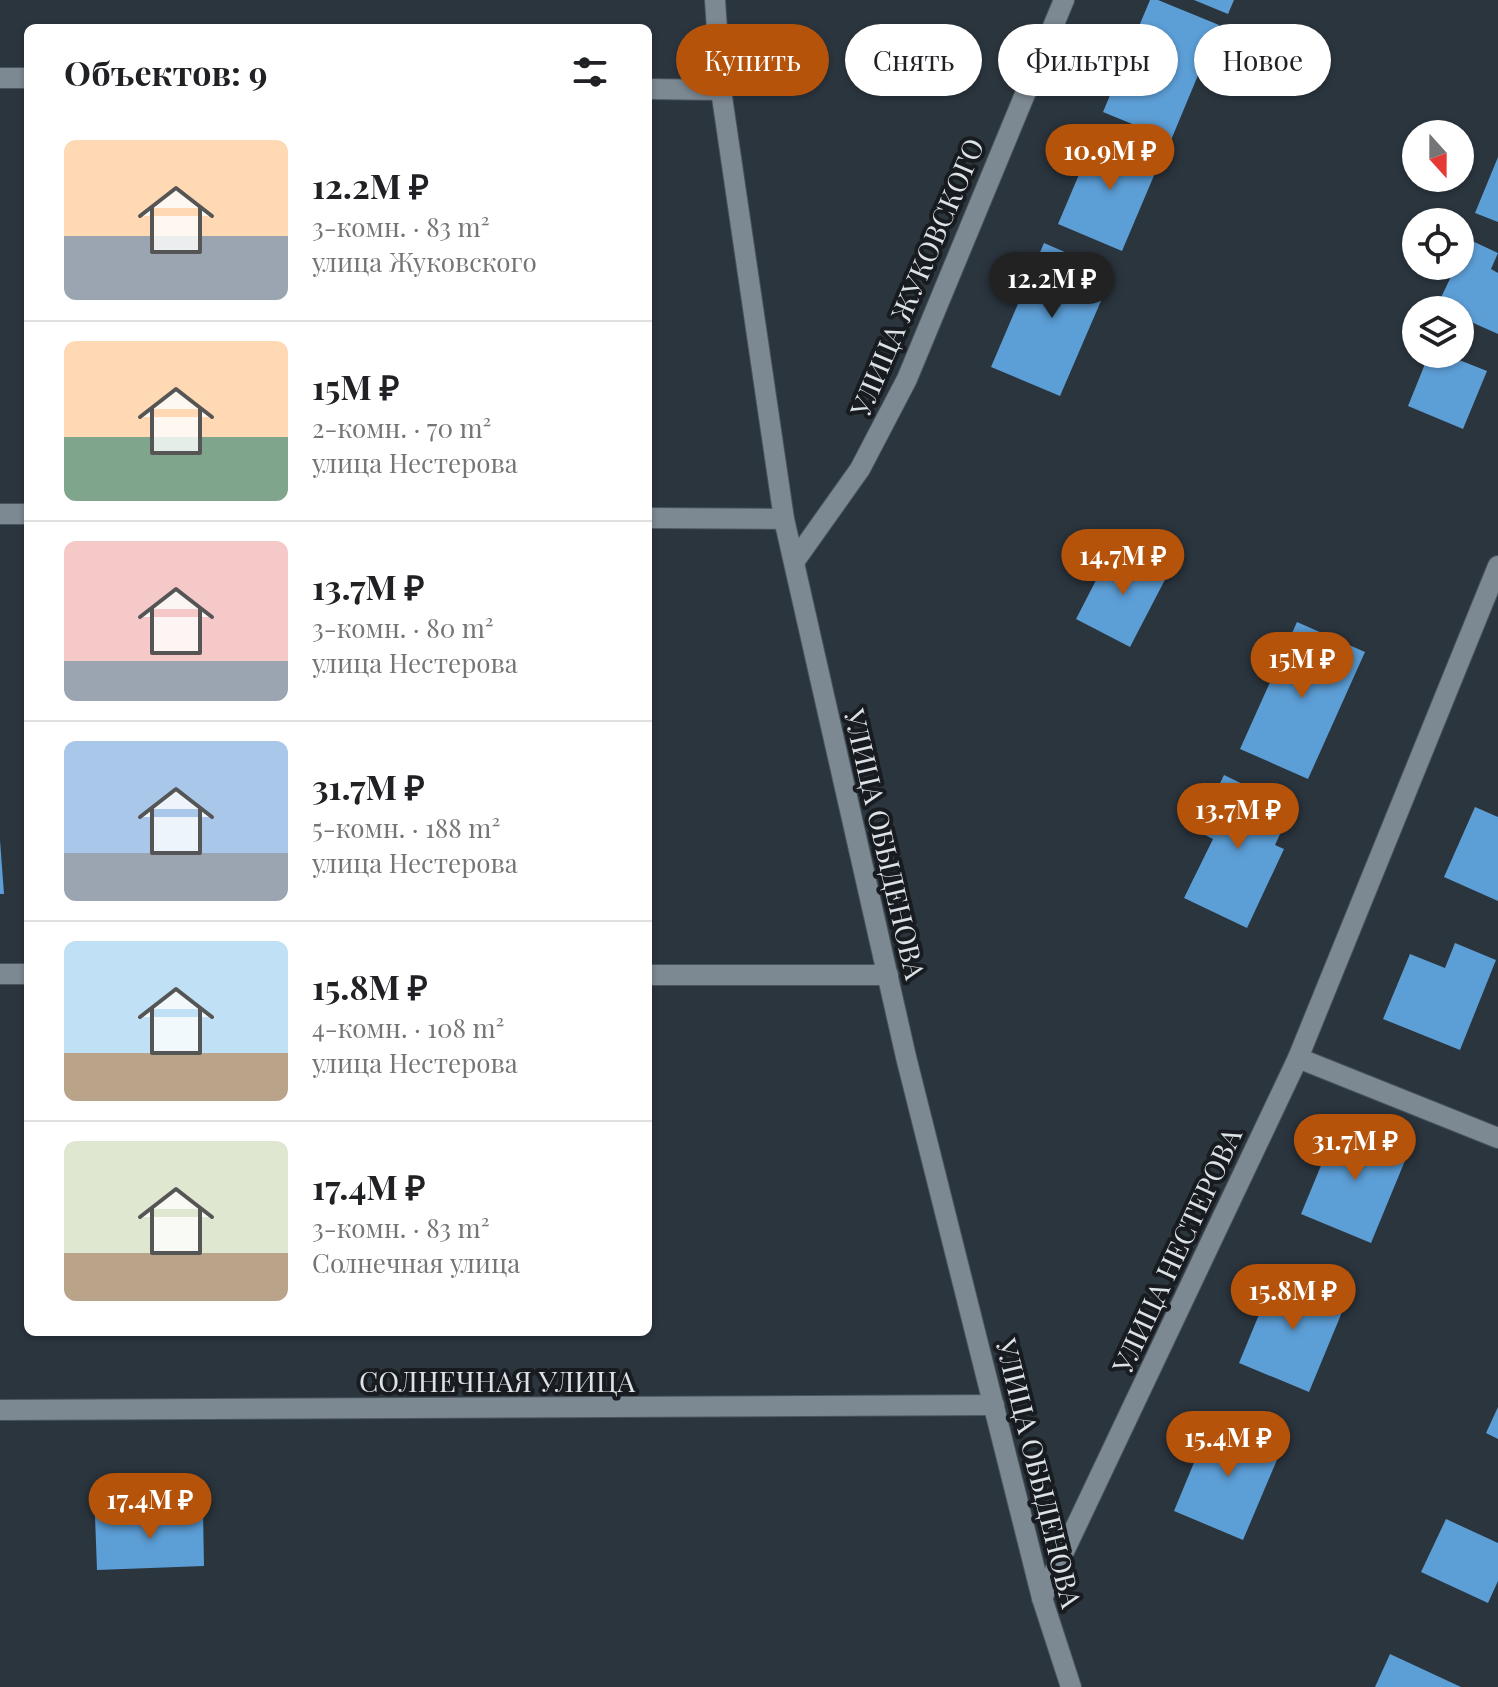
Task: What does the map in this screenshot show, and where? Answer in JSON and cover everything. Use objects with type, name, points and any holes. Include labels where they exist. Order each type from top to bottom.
[{"type":"street","name":"УЛИЦА ОБЫДЕНОВА","points":[[715,0],[717,24]]},
{"type":"street","name":"УЛИЦА ЖУКОВСКОГО","points":[[794,562],[860,469],[907,379],[1064,0]]},
{"type":"street","points":[[0,78],[24,78]]},
{"type":"street","points":[[652,89],[676,89]]},
{"type":"street","name":"УЛИЦА ОБЫДЕНОВА","points":[[722,96],[784,519],[888,975],[1042,1598],[1071,1687]]},
{"type":"street","points":[[0,514],[24,514]]},
{"type":"street","points":[[652,518],[784,519]]},
{"type":"street","name":"УЛИЦА НЕСТЕРОВА","points":[[1042,1598],[1298,1058],[1498,566]]},
{"type":"street","points":[[0,974],[24,974]]},
{"type":"street","points":[[652,975],[888,975]]},
{"type":"street","points":[[1298,1058],[1498,1138]]},
{"type":"street","name":"СОЛНЕЧНАЯ УЛИЦА","points":[[0,1410],[994,1405]]},
{"type":"building","points":[[1150,0],[1158,0],[1217,24],[1194,24],[1194,85],[1171,140],[1103,112],[1110,96],[1178,96],[1178,24],[1140,24]]},
{"type":"building","points":[[1194,0],[1234,0],[1228,14]]},
{"type":"building","points":[[1097,132],[1161,159],[1122,251],[1058,224]]},
{"type":"building","points":[[1498,157],[1498,222],[1475,213]]},
{"type":"building","points":[[1474,242],[1498,253],[1491,269],[1498,273],[1498,334],[1474,323],[1474,296],[1442,296],[1449,280],[1474,280]]},
{"type":"building","points":[[1044,243],[1113,273],[1060,396],[991,367]]},
{"type":"building","points":[[1474,366],[1487,371],[1463,429],[1408,406],[1423,368]]},
{"type":"building","points":[[1130,550],[1170,570],[1130,647],[1076,619],[1108,557],[1123,565]]},
{"type":"building","points":[[1297,622],[1365,652],[1308,779],[1240,749]]},
{"type":"building","points":[[1224,775],[1292,808],[1275,845],[1284,849],[1247,928],[1184,898],[1213,839],[1197,831]]},
{"type":"building","points":[[1475,807],[1498,817],[1498,901],[1444,877]]},
{"type":"building","points":[[0,840],[4,894],[0,894]]},
{"type":"building","points":[[1455,943],[1496,960],[1460,1050],[1383,1019],[1410,954],[1445,968]]},
{"type":"building","points":[[1339,1122],[1409,1151],[1371,1243],[1301,1214]]},
{"type":"building","points":[[1277,1271],[1347,1300],[1309,1392],[1239,1363]]},
{"type":"building","points":[[1498,1407],[1498,1439],[1486,1433]]},
{"type":"building","points":[[1212,1419],[1282,1448],[1243,1540],[1174,1511]]},
{"type":"building","points":[[203,1512],[204,1566],[97,1570],[95,1516]]},
{"type":"building","points":[[1446,1519],[1498,1543],[1498,1581],[1488,1603],[1421,1572]]},
{"type":"building","points":[[1390,1654],[1461,1687],[1375,1687]]}]
